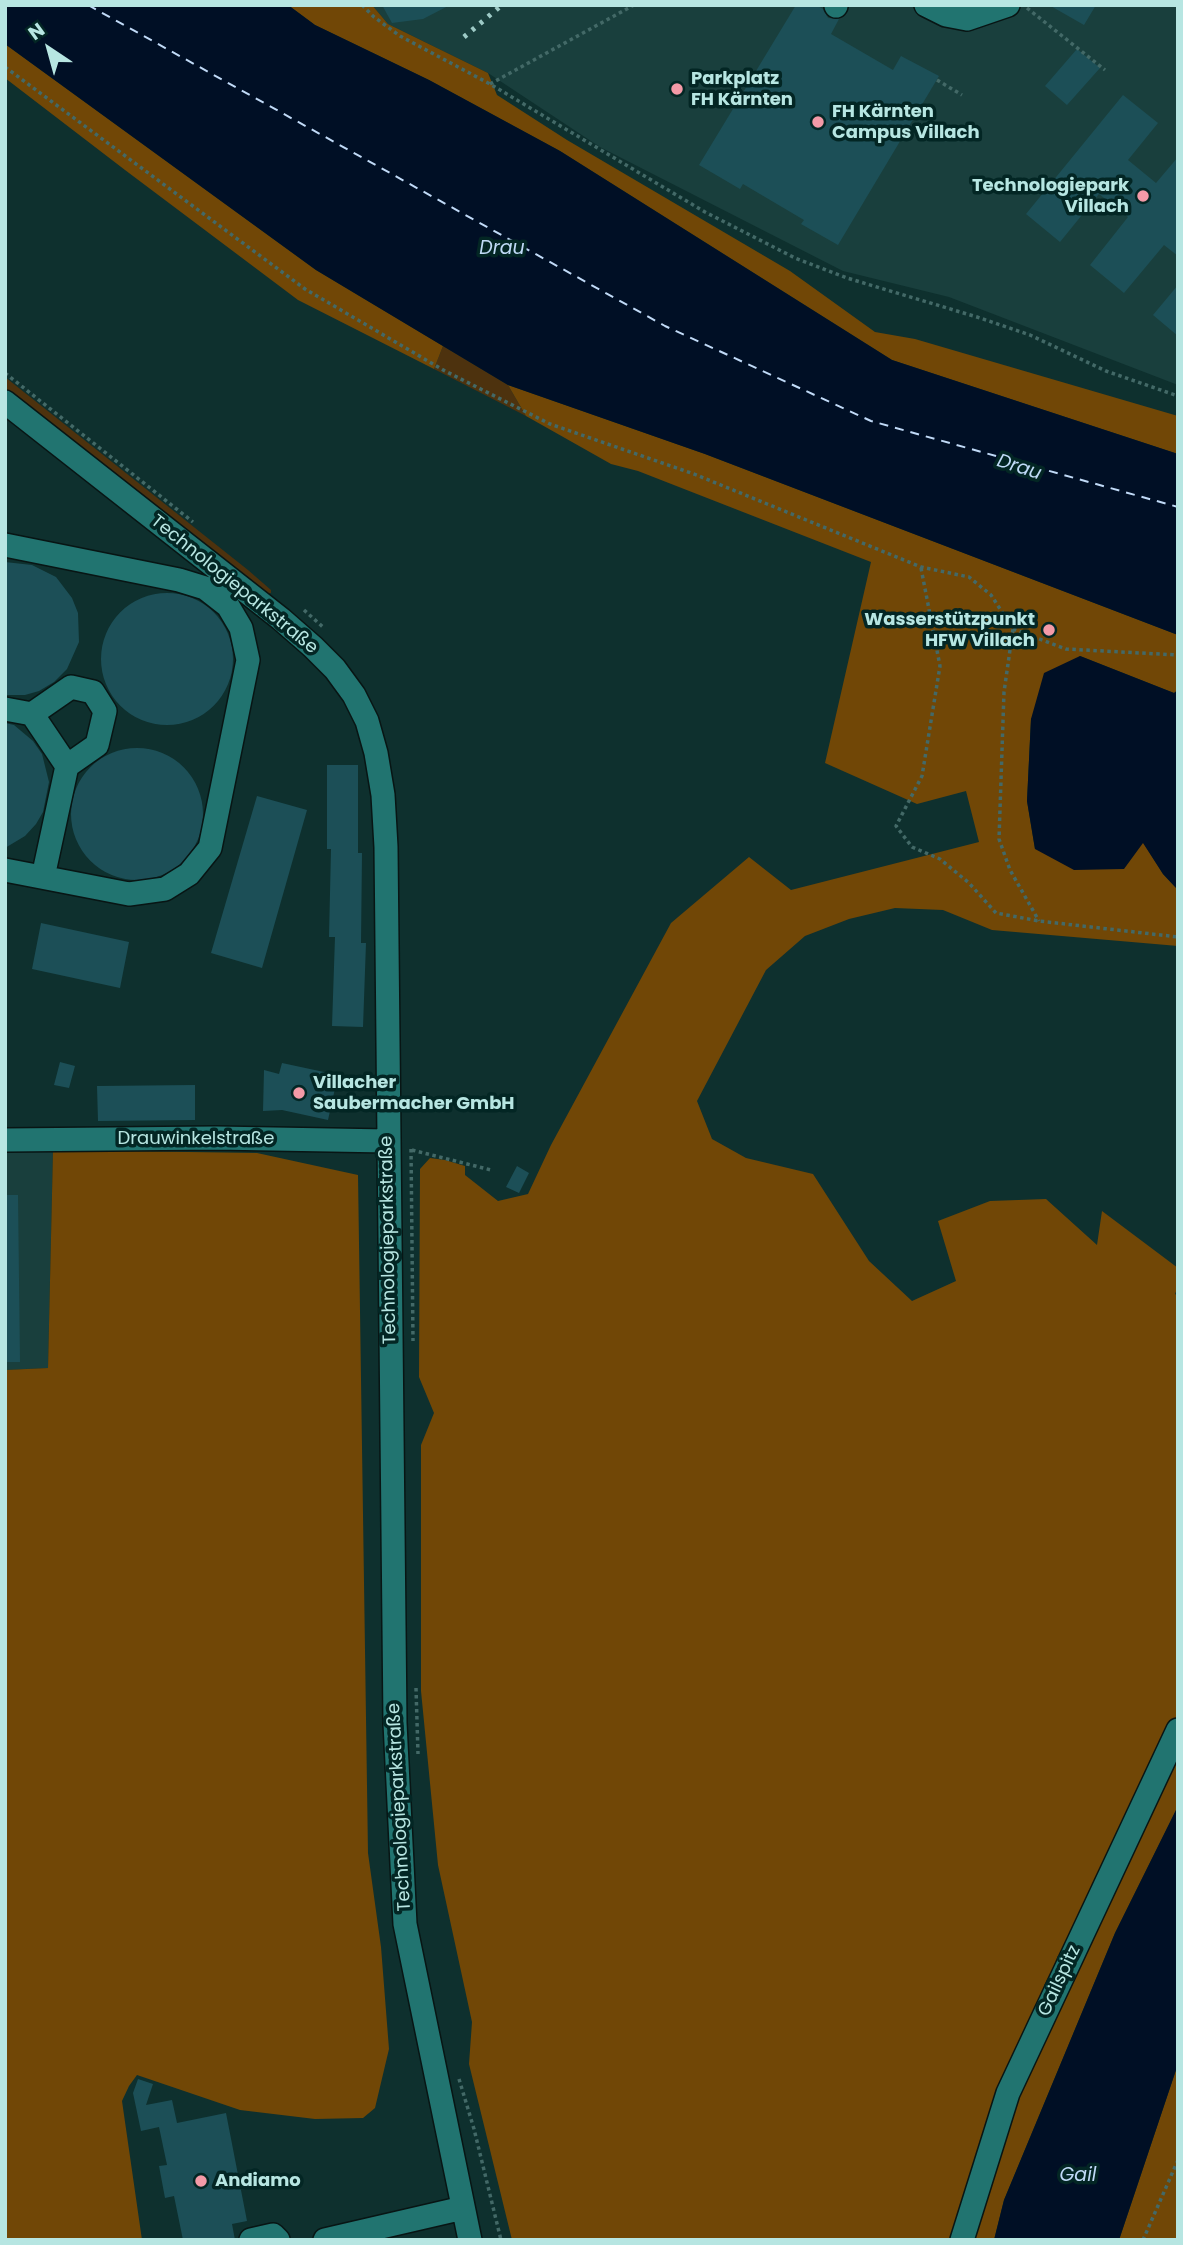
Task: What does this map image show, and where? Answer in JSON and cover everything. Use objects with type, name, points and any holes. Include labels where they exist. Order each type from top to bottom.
[{"type":"street","points":[[926,5],[946,15],[967,19],[1017,7]]},
{"type":"street","name":"Technologieparkstraße","points":[[5,402],[281,619],[335,669],[354,695],[367,721],[376,753],[383,795],[386,847],[395,1723],[405,1923],[470,2240]]},
{"type":"street","points":[[5,545],[180,580],[205,588],[228,606],[241,628],[248,660],[209,848],[189,874],[165,888],[129,894],[5,870]]},
{"type":"street","points":[[32,714],[71,687],[93,692],[105,710],[97,745],[68,766],[43,877]]},
{"type":"street","points":[[5,709],[32,714],[68,766]]},
{"type":"street","name":"Drauwinkelstraße","points":[[5,1140],[216,1138],[388,1141]]},
{"type":"street","name":"Gailspitz","points":[[962,2240],[1008,2093],[1178,1730]]},
{"type":"street","points":[[325,2240],[463,2208]]},
{"type":"street","points":[[251,2240],[273,2235],[278,2240]]},
{"type":"path","points":[[362,5],[400,36],[490,84],[705,212],[795,258],[847,278],[1030,335],[1106,371],[1178,396]]},
{"type":"path","points":[[490,84],[634,5]]},
{"type":"path","points":[[1017,7],[1105,70]]},
{"type":"path","points":[[5,67],[305,289],[445,371],[550,424],[694,474],[921,567],[969,577],[991,596],[1013,628],[1066,649],[1178,655]]},
{"type":"path","points":[[937,80],[962,95]]},
{"type":"path","points":[[5,373],[201,528]]},
{"type":"path","points":[[921,567],[940,666],[922,776],[896,826],[912,847],[940,859],[969,883],[996,912],[1039,921],[1178,937]]},
{"type":"path","points":[[298,606],[328,633]]},
{"type":"path","points":[[1013,628],[1004,692],[999,839],[1010,870],[1039,921]]},
{"type":"path","points":[[411,1136],[413,1345]]},
{"type":"path","points":[[388,1141],[411,1150],[491,1170]]},
{"type":"path","points":[[416,1686],[418,1754]]},
{"type":"path","points":[[455,2068],[474,2129],[501,2240]]},
{"type":"path","points":[[1143,2240],[1178,2160]]},
{"type":"shaded area","points":[[288,5],[372,5],[388,24],[488,73],[497,95],[567,140],[790,271],[875,332],[915,339],[1178,416],[1178,454],[892,360],[560,151],[429,80],[315,25]]},
{"type":"shaded area","points":[[372,5],[1178,5],[1178,385],[949,297],[843,271],[600,147],[488,73],[388,24]]},
{"type":"shaded area","points":[[5,44],[316,270],[443,346],[434,369],[298,300],[125,170],[5,78]]},
{"type":"shaded area","points":[[443,346],[508,385],[526,416],[434,369]]},
{"type":"shaded area","points":[[5,377],[248,570],[271,590],[271,593],[266,594],[5,390]]},
{"type":"shaded area","points":[[508,385],[705,454],[1178,635],[1178,690],[1174,693],[1080,656],[1031,719],[1027,801],[1035,849],[1143,842],[1163,874],[1178,890],[1178,946],[992,930],[943,910],[895,908],[849,919],[805,936],[766,970],[697,1101],[712,1139],[746,1158],[813,1174],[869,1261],[912,1301],[956,1281],[938,1221],[990,1201],[1046,1199],[1097,1245],[1102,1211],[1178,1268],[1178,1287],[1175,1294],[1178,1296],[1178,1806],[1115,1933],[1004,2200],[994,2240],[512,2240],[469,2064],[472,2022],[438,1865],[421,1691],[421,1445],[434,1413],[419,1377],[420,1169],[430,1158],[445,1160],[465,1166],[465,1175],[498,1201],[528,1194],[551,1145],[671,923],[749,857],[791,890],[979,842],[966,791],[917,804],[825,763],[871,562],[638,471],[611,464],[526,416]]},
{"type":"shaded area","points":[[53,1150],[48,1368],[5,1370],[5,1152]]},
{"type":"shaded area","points":[[53,1150],[257,1153],[358,1175],[368,1853],[381,1947],[389,2049],[375,2108],[363,2118],[315,2119],[240,2110],[137,2075],[122,2101],[142,2240],[5,2240],[5,1370],[48,1368]]},
{"type":"shaded area","points":[[1178,2064],[1178,2240],[1119,2240]]},
{"type":"water","name":"Drau","points":[[5,5],[288,5],[315,25],[429,80],[560,151],[892,360],[1178,454],[1178,635],[705,454],[508,385],[316,270],[5,44]]},
{"type":"water","points":[[1080,656],[1174,693],[1178,690],[1178,890],[1163,874],[1143,843],[1124,869],[1074,870],[1035,849],[1027,801],[1031,719],[1044,673]]},
{"type":"water","name":"Gail","points":[[1178,1806],[1178,2064],[1119,2240],[994,2240],[1004,2200],[1115,1933]]},
{"type":"building","points":[[382,5],[450,5],[423,19],[392,23]]},
{"type":"building","name":"FH Kärnten Campus Villach","points":[[796,5],[816,5],[823,9],[828,18],[839,19],[831,34],[893,70],[901,56],[939,76],[838,245],[801,224],[804,220],[743,184],[740,189],[699,165]]},
{"type":"building","points":[[1049,5],[1096,5],[1084,25]]},
{"type":"building","points":[[1077,49],[1100,68],[1067,105],[1045,86]]},
{"type":"building","name":"Technologiepark Villach","points":[[1123,95],[1158,123],[1128,160],[1156,183],[1178,157],[1178,256],[1164,245],[1124,293],[1090,265],[1128,217],[1099,194],[1060,242],[1026,214]]},
{"type":"building","points":[[1178,285],[1178,336],[1153,315]]},
{"type":"building","points":[[5,562],[32,565],[56,577],[72,598],[78,613],[79,642],[67,669],[54,682],[25,695],[5,695]]},
{"type":"building","points":[[167,593],[192,598],[214,612],[228,634],[233,659],[228,684],[214,706],[192,720],[167,725],[142,720],[120,706],[106,684],[101,659],[106,634],[120,612],[142,598]]},
{"type":"building","points":[[5,723],[14,725],[33,741],[42,754],[49,782],[43,812],[36,824],[25,836],[5,848]]},
{"type":"building","points":[[137,748],[162,753],[184,767],[198,789],[203,814],[198,839],[184,861],[162,875],[137,880],[112,875],[90,861],[76,839],[71,814],[76,789],[90,767],[112,753]]},
{"type":"building","points":[[327,765],[358,765],[358,853],[362,853],[361,943],[366,943],[363,1027],[332,1026],[335,937],[329,937],[331,849],[327,849]]},
{"type":"building","points":[[257,796],[307,810],[262,968],[211,953]]},
{"type":"building","points":[[41,923],[129,942],[120,988],[32,969]]},
{"type":"building","points":[[60,1062],[75,1066],[69,1088],[54,1085]]},
{"type":"building","name":"Villacher Saubermacher GmbH","points":[[282,1063],[338,1075],[328,1120],[282,1110],[263,1111],[264,1070],[279,1074]]},
{"type":"building","points":[[195,1085],[195,1120],[98,1121],[97,1086]]},
{"type":"building","points":[[517,1166],[529,1173],[519,1193],[506,1187]]},
{"type":"building","points":[[5,1195],[18,1195],[20,1362],[5,1362]]},
{"type":"building","name":"Andiamo","points":[[138,2079],[153,2084],[146,2105],[172,2100],[177,2123],[226,2113],[247,2221],[232,2224],[235,2240],[183,2240],[174,2196],[165,2198],[159,2166],[167,2165],[159,2127],[141,2131],[133,2093]]},
{"type":"ferry route","points":[[88,5],[665,326],[871,421],[1178,507]]},
{"type":"railway","points":[[464,37],[502,5]]},
{"type":"place","name":"Parkplatz FH Kärnten","points":[[677,89]]},
{"type":"place","name":"FH Kärnten Campus Villach","points":[[818,122]]},
{"type":"place","name":"Technologiepark Villach","points":[[1143,196]]},
{"type":"place","name":"Wasserstützpunkt HFW Villach","points":[[1049,630]]},
{"type":"place","name":"Villacher Saubermacher GmbH","points":[[299,1093]]},
{"type":"place","name":"Andiamo","points":[[201,2181]]}]
